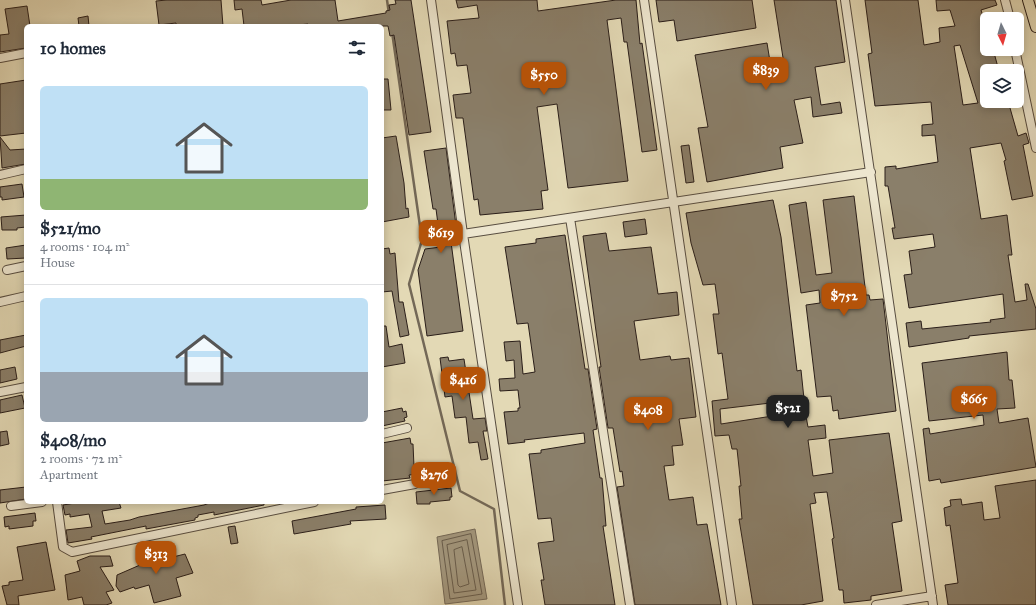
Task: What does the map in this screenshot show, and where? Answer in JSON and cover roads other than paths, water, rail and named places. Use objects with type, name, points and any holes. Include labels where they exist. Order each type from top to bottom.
[{"type":"main road","points":[[1028,0],[1036,27]]},
{"type":"street","points":[[431,0],[462,234],[518,605]]},
{"type":"street","points":[[644,0],[732,605]]},
{"type":"street","points":[[845,0],[932,596],[932,605]]},
{"type":"street","points":[[1005,0],[1008,12]]},
{"type":"street","points":[[0,58],[24,54]]},
{"type":"street","points":[[1016,56],[1036,148]]},
{"type":"street","points":[[0,175],[24,169]]},
{"type":"street","points":[[462,234],[871,172]]},
{"type":"street","points":[[570,218],[630,605]]},
{"type":"street","points":[[7,270],[24,266]]},
{"type":"street","points":[[0,302],[24,296]]},
{"type":"street","points":[[0,392],[24,387]]},
{"type":"street","points":[[384,434],[407,428]]},
{"type":"street","points":[[384,490],[415,484]]},
{"type":"street","points":[[11,506],[26,504]]},
{"type":"street","points":[[57,504],[63,547],[72,552],[276,505],[289,504]]},
{"type":"street","points":[[876,605],[932,596]]},
{"type":"water","points":[[475,529],[487,599],[445,604],[437,537]]},
{"type":"waterway","points":[[387,0],[389,14]]},
{"type":"waterway","points":[[392,32],[422,240],[409,284],[460,491],[494,509],[505,605]]}]
